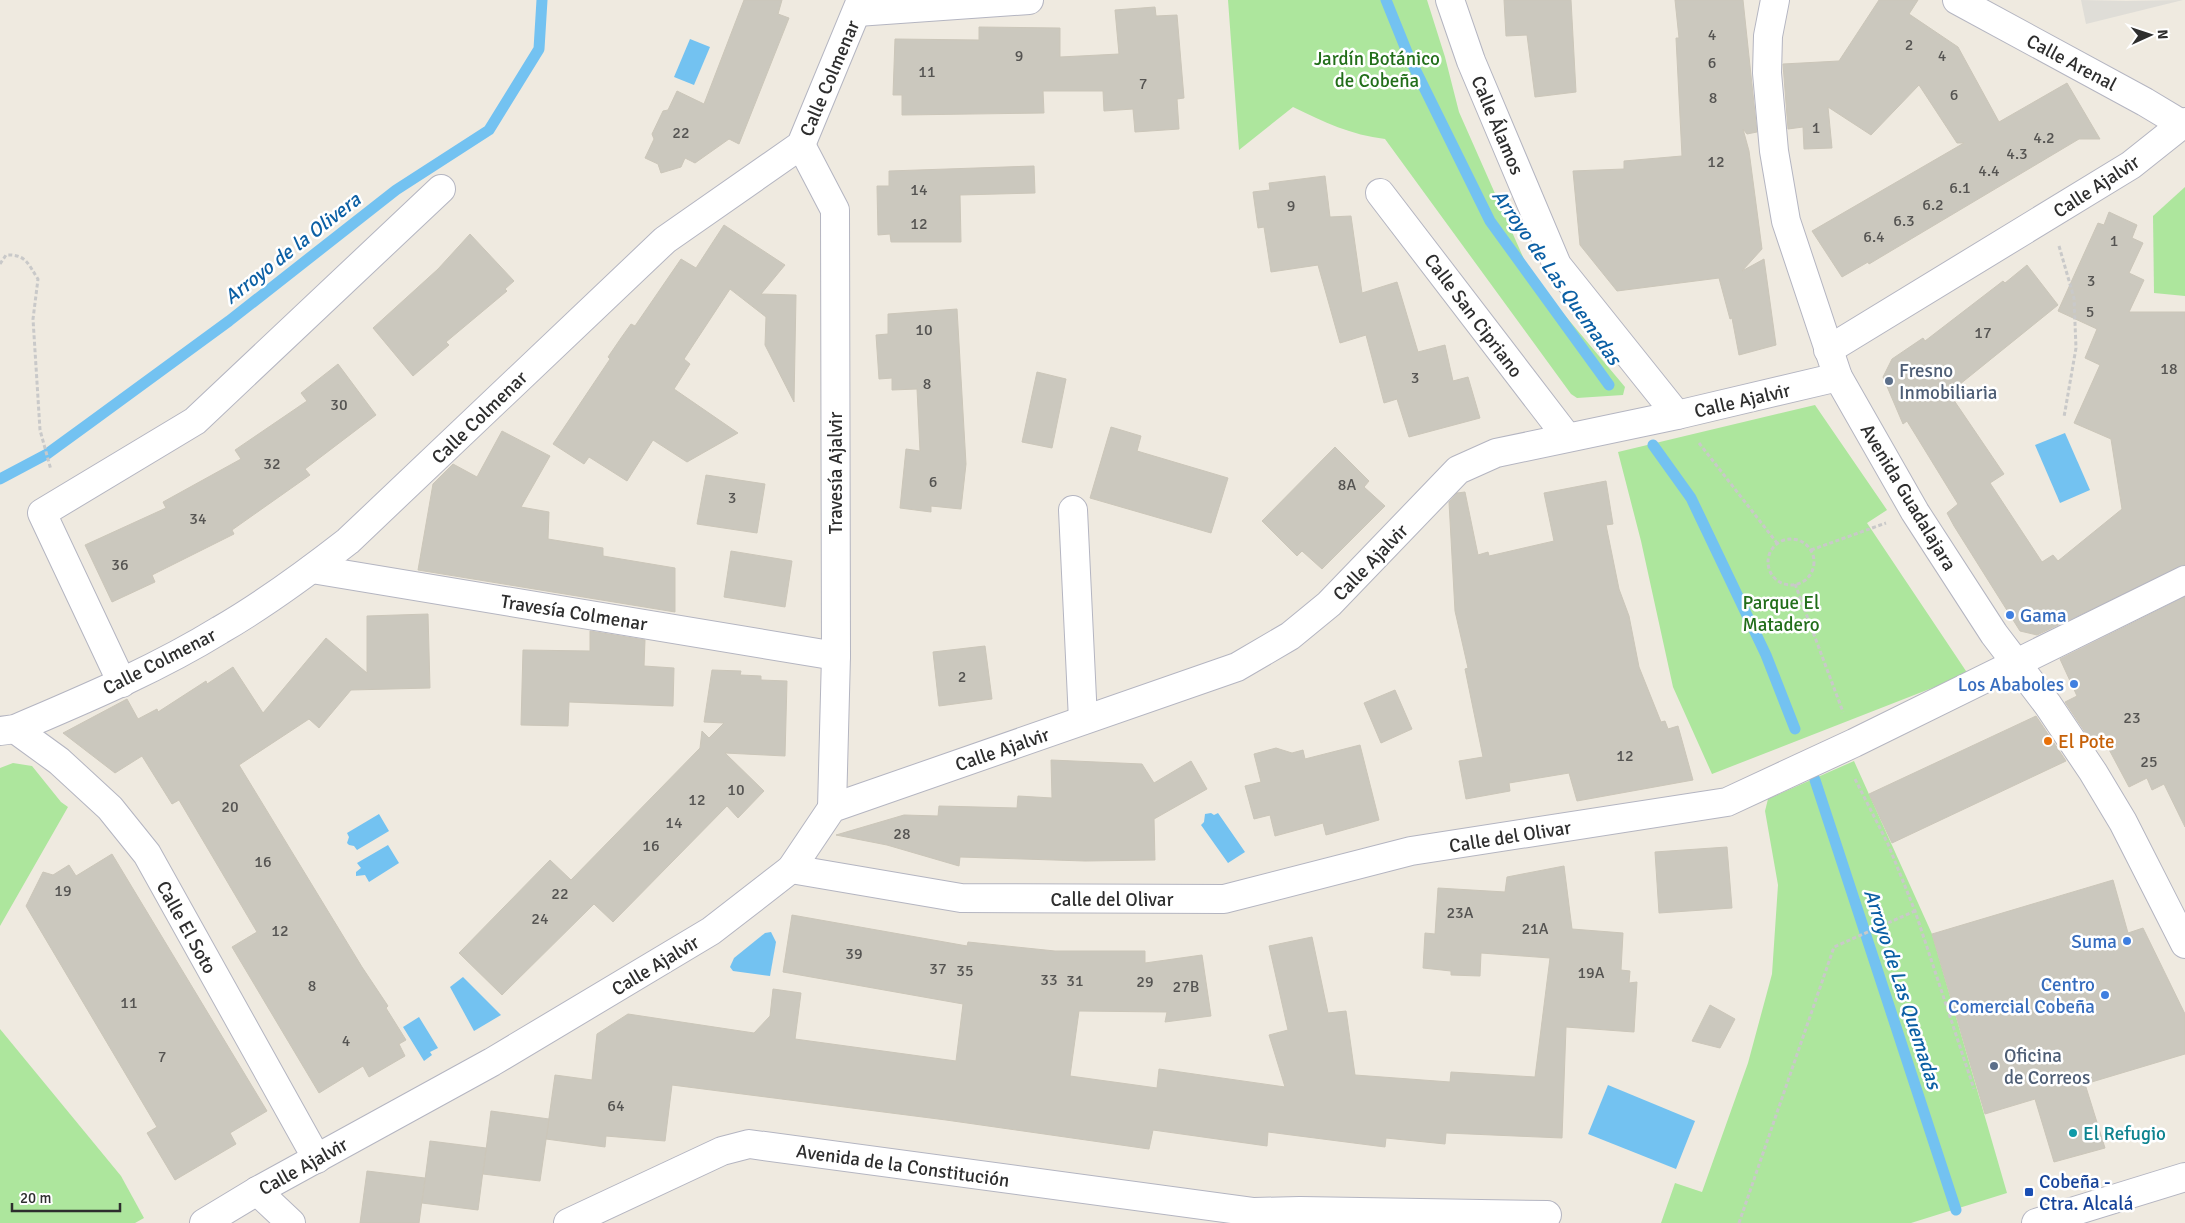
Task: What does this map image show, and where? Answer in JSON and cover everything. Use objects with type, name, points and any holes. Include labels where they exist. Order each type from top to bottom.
[{"type":"street","points":[[859,6],[1030,0]]},
{"type":"street","name":"Calle Álamos","points":[[1450,0],[1471,61],[1557,265],[1677,414]]},
{"type":"street","name":"Avenida Guadalajara","points":[[1775,0],[1768,36],[1767,73],[1774,151],[1786,221],[1838,377],[1915,512],[1994,634],[2017,662],[2093,772],[2123,822],[2185,944]]},
{"type":"street","name":"Calle Arenal","points":[[1957,0],[2184,124]]},
{"type":"street","name":"Calle Colmenar","points":[[8,730],[122,683],[220,630],[312,569],[348,541],[665,240],[801,146],[859,6]]},
{"type":"street","name":"Calle Ajalvir","points":[[1828,350],[2131,165],[2184,124]]},
{"type":"street","name":"Travesía Ajalvir","points":[[801,146],[835,210],[836,656],[832,808]]},
{"type":"street","points":[[122,683],[42,513],[195,422],[441,189]]},
{"type":"street","name":"Calle San Cipriano","points":[[1380,193],[1567,437]]},
{"type":"street","name":"Calle Ajalvir","points":[[204,1223],[257,1191],[492,1062],[711,931],[791,868],[832,808],[1237,667],[1290,636],[1329,604],[1458,470],[1496,453],[1838,377]]},
{"type":"street","points":[[1073,510],[1083,720]]},
{"type":"street","name":"Travesía Colmenar","points":[[312,569],[836,656]]},
{"type":"street","name":"Calle del Olivar","points":[[791,868],[961,898],[1224,899],[1411,851],[1727,802],[1847,746],[2185,580]]},
{"type":"street","name":"Calle El Soto","points":[[8,730],[59,761],[110,808],[147,854],[317,1159]]},
{"type":"street","name":"Avenida de la Constitución","points":[[568,1223],[722,1150],[749,1144],[1254,1218],[1547,1215]]},
{"type":"street","points":[[2036,1223],[2185,1177]]},
{"type":"street","points":[[257,1191],[291,1223]]},
{"type":"path","points":[[2058,244],[2074,298],[2076,348],[2064,417]]},
{"type":"path","points":[[0,264],[6,255],[18,254],[26,260],[38,279],[33,318],[40,430],[60,502]]},
{"type":"path","points":[[1677,414],[1777,544]]},
{"type":"path","points":[[1811,550],[1915,512]]},
{"type":"path","points":[[1792,539],[1799,540],[1811,550],[1814,564],[1808,577],[1795,584],[1781,582],[1770,571],[1769,556],[1777,544],[1792,539]]},
{"type":"path","points":[[1795,584],[1847,746],[1915,911],[1974,1089]]},
{"type":"path","points":[[1739,1223],[1834,947],[1915,911]]},
{"type":"green space","name":"Jardín Botánico de Cobeña","points":[[1228,0],[1427,0],[1445,57],[1459,112],[1531,275],[1625,387],[1623,395],[1577,398],[1571,394],[1385,139],[1349,131],[1293,107],[1239,150]]},
{"type":"green space","points":[[2185,187],[2185,296],[2154,293],[2153,216]]},
{"type":"green space","name":"Parque El Matadero","points":[[1815,405],[1887,510],[1867,523],[1968,674],[1712,774],[1673,687],[1641,541],[1618,452]]},
{"type":"green space","points":[[1854,761],[1932,934],[2007,1193],[1911,1223],[1661,1223],[1675,1183],[1702,1192],[1748,1063],[1772,974],[1778,885],[1765,811],[1768,799]]},
{"type":"green space","points":[[13,763],[32,766],[61,802],[68,807],[0,926],[0,768]]},
{"type":"green space","points":[[0,1029],[121,1176],[144,1218],[135,1223],[0,1223]]},
{"type":"shaded area","points":[[2081,0],[2126,1],[2183,0],[2086,24]]},
{"type":"water","points":[[690,39],[710,47],[694,85],[674,77]]},
{"type":"water","points":[[2065,433],[2090,490],[2060,503],[2035,445]]},
{"type":"water","points":[[1211,813],[1214,815],[1218,813],[1245,852],[1228,863],[1201,825],[1204,822],[1205,814]]},
{"type":"water","points":[[379,814],[389,831],[357,850],[354,846],[347,843],[349,837],[347,833]]},
{"type":"water","points":[[388,845],[399,863],[369,882],[365,875],[356,876],[356,872],[361,868],[357,863]]},
{"type":"water","points":[[771,932],[776,942],[770,976],[733,971],[730,967],[734,958],[765,933]]},
{"type":"water","points":[[463,977],[501,1015],[474,1031],[450,987]]},
{"type":"water","points":[[419,1017],[438,1048],[430,1052],[432,1055],[424,1061],[403,1027]]},
{"type":"water","points":[[1608,1085],[1695,1121],[1676,1169],[1588,1134]]},
{"type":"building","points":[[744,0],[782,0],[778,14],[789,18],[739,144],[729,139],[695,163],[685,158],[681,167],[661,173],[658,164],[645,158],[654,139],[652,134],[663,111],[668,110],[677,91],[704,104]]},
{"type":"building","points":[[1504,0],[1571,0],[1576,92],[1535,97],[1527,35],[1506,36]]},
{"type":"building","points":[[1675,0],[1743,0],[1757,132],[1747,134],[1743,129],[1749,151],[1762,249],[1742,271],[1764,259],[1776,345],[1739,355],[1732,318],[1730,319],[1719,278],[1617,291],[1580,245],[1573,171],[1624,169],[1624,161],[1682,156],[1676,38],[1679,38]]},
{"type":"building","points":[[1879,0],[1918,0],[1909,14],[1958,47],[1999,122],[2067,83],[2100,139],[2079,139],[1869,264],[1868,262],[1842,277],[1812,231],[1964,143],[1957,143],[1919,85],[1871,135],[1828,107],[1832,148],[1804,149],[1803,127],[1788,129],[1783,64],[1839,61]]},
{"type":"building","points":[[1155,7],[1156,16],[1177,15],[1184,98],[1177,99],[1179,129],[1135,132],[1133,109],[1104,111],[1103,91],[1043,91],[1044,113],[902,115],[902,95],[893,95],[895,39],[979,40],[979,27],[1060,28],[1060,57],[1119,54],[1115,10]]},
{"type":"building","points":[[1034,166],[1035,193],[960,195],[961,242],[891,242],[890,234],[878,235],[877,186],[889,186],[889,171]]},
{"type":"building","points":[[1325,176],[1330,217],[1351,216],[1362,293],[1397,282],[1418,352],[1445,345],[1453,381],[1468,377],[1480,418],[1409,437],[1397,399],[1384,403],[1366,335],[1340,343],[1318,265],[1271,272],[1264,227],[1258,228],[1253,192],[1270,190],[1269,183]]},
{"type":"building","points":[[2109,212],[2137,225],[2132,238],[2143,243],[2129,273],[2144,280],[2129,312],[2185,312],[2185,565],[2037,635],[2020,631],[1954,526],[1947,513],[1958,504],[1907,421],[1903,424],[1883,377],[1892,359],[1923,338],[1925,341],[2003,281],[2005,283],[2027,265],[2058,305],[1949,393],[2004,474],[1990,483],[2042,562],[2053,555],[2058,561],[2122,509],[2111,439],[2074,423],[2100,365],[2085,358],[2097,329],[2058,311],[2098,223],[2104,225]]},
{"type":"building","points":[[724,225],[785,265],[761,294],[796,295],[794,402],[765,345],[766,317],[730,289],[684,359],[690,364],[674,389],[738,433],[687,462],[653,440],[627,481],[589,457],[584,464],[553,444],[610,359],[608,357],[621,338],[631,324],[635,326],[681,259],[696,268]]},
{"type":"building","points":[[470,234],[514,281],[505,289],[507,291],[446,342],[449,345],[413,376],[373,328],[438,269]]},
{"type":"building","points":[[957,309],[966,464],[961,509],[931,506],[931,512],[900,508],[906,449],[920,451],[917,389],[892,390],[892,378],[879,379],[876,335],[888,334],[888,314]]},
{"type":"building","points":[[338,364],[376,415],[305,469],[310,475],[232,530],[234,534],[152,575],[155,582],[112,602],[85,545],[166,508],[163,502],[241,459],[235,450],[307,401],[301,393]]},
{"type":"building","points":[[1037,372],[1066,379],[1052,448],[1022,442]]},
{"type":"building","points":[[1111,427],[1141,436],[1137,451],[1228,478],[1211,533],[1090,498]]},
{"type":"building","points":[[502,431],[550,456],[521,507],[549,512],[548,539],[603,548],[603,556],[675,568],[675,612],[418,570],[433,484],[453,464],[477,477]]},
{"type":"building","points":[[1335,447],[1369,481],[1364,487],[1385,506],[1322,569],[1302,551],[1297,556],[1262,521]]},
{"type":"building","points":[[706,475],[765,484],[757,533],[697,524]]},
{"type":"building","points":[[1606,481],[1613,524],[1606,525],[1619,589],[1629,616],[1639,667],[1661,722],[1665,721],[1668,729],[1678,726],[1693,780],[1577,801],[1569,773],[1509,783],[1510,791],[1466,799],[1459,761],[1483,757],[1465,669],[1468,668],[1455,611],[1449,502],[1457,493],[1465,492],[1478,555],[1488,552],[1489,556],[1554,541],[1544,493]]},
{"type":"building","points":[[731,551],[792,561],[785,607],[724,597]]},
{"type":"building","points":[[2185,597],[2185,827],[2164,784],[2152,790],[2147,778],[2129,787],[2105,742],[2095,747],[2065,702],[2077,696],[2060,659]]},
{"type":"building","points":[[428,614],[430,688],[351,690],[319,728],[309,719],[239,765],[362,967],[388,1006],[386,1008],[406,1040],[399,1044],[405,1056],[369,1077],[363,1066],[319,1093],[232,947],[257,932],[179,800],[172,804],[142,756],[115,773],[63,733],[127,699],[138,719],[157,709],[158,712],[206,681],[207,684],[233,667],[263,713],[326,638],[367,673],[367,616]]},
{"type":"building","points":[[590,631],[645,640],[644,666],[674,668],[673,706],[569,702],[568,726],[521,725],[523,650],[590,651]]},
{"type":"building","points":[[985,646],[992,699],[939,706],[933,652]]},
{"type":"building","points":[[712,670],[741,671],[740,675],[761,676],[761,680],[787,681],[785,756],[725,753],[764,791],[738,818],[727,806],[613,922],[594,904],[502,995],[459,953],[550,860],[571,880],[700,748],[702,731],[709,738],[724,723],[704,722]]},
{"type":"building","points":[[1395,690],[1412,729],[1381,743],[1364,703]]},
{"type":"building","points":[[2036,716],[2066,761],[1892,843],[1869,794]]},
{"type":"building","points":[[1360,745],[1379,820],[1326,835],[1323,823],[1275,836],[1270,815],[1254,819],[1245,786],[1261,782],[1254,754],[1276,748],[1292,753],[1303,750],[1305,759]]},
{"type":"building","points":[[1051,760],[1142,764],[1154,783],[1191,761],[1207,789],[1154,819],[1155,860],[1085,861],[960,857],[959,866],[887,845],[836,835],[904,815],[938,816],[939,806],[1017,808],[1018,796],[1052,798]]},
{"type":"building","points":[[1727,847],[1732,908],[1659,913],[1655,852]]},
{"type":"building","points":[[112,854],[267,1111],[230,1133],[236,1144],[175,1180],[147,1133],[157,1127],[26,906],[43,872],[53,875],[69,865],[76,876]]},
{"type":"building","points":[[1564,866],[1572,929],[1623,933],[1621,970],[1630,971],[1629,983],[1637,982],[1634,1032],[1566,1027],[1562,1138],[1446,1133],[1445,1144],[1386,1138],[1385,1147],[1268,1132],[1267,1146],[1153,1130],[1149,1149],[946,1120],[672,1085],[665,1141],[606,1136],[605,1147],[546,1139],[555,1075],[592,1080],[597,1034],[628,1014],[754,1033],[770,1016],[773,989],[801,993],[795,1039],[956,1061],[963,1004],[783,972],[792,915],[967,946],[968,942],[1055,951],[1145,951],[1145,963],[1202,955],[1211,1016],[1165,1022],[1167,1012],[1079,1011],[1070,1076],[1157,1088],[1159,1069],[1285,1087],[1269,1035],[1288,1030],[1269,946],[1312,937],[1328,1013],[1346,1011],[1355,1075],[1450,1082],[1451,1072],[1535,1077],[1550,958],[1481,953],[1480,976],[1451,975],[1451,971],[1423,968],[1425,933],[1435,934],[1438,888],[1505,892],[1507,877]]},
{"type":"building","name":"Centro Comercial Cobeña","points":[[2113,880],[2128,933],[2143,928],[2185,1014],[2185,1054],[2085,1084],[2105,1148],[2054,1162],[2035,1099],[1985,1114],[1932,934]]},
{"type":"building","points":[[1710,1005],[1735,1019],[1720,1048],[1692,1041]]},
{"type":"building","points":[[491,1111],[549,1119],[540,1181],[483,1174]]},
{"type":"building","points":[[430,1141],[486,1148],[478,1210],[422,1203]]},
{"type":"building","points":[[367,1171],[425,1178],[419,1223],[360,1223]]},
{"type":"waterway","name":"Arroyo de la Olivera","points":[[0,479],[47,454],[229,321],[396,190],[489,130],[539,49],[542,0]]},
{"type":"waterway","name":"Arroyo de Las Quemadas","points":[[1386,0],[1409,57],[1490,221],[1609,385]]},
{"type":"waterway","name":"Arroyo de Las Quemadas","points":[[1653,445],[1691,498],[1766,655],[1795,729]]},
{"type":"waterway","name":"Arroyo de Las Quemadas","points":[[1815,780],[1956,1210]]},
{"type":"place","name":"Fresno Inmobiliaria","points":[[1889,381]]},
{"type":"place","name":"Gama","points":[[2010,615]]},
{"type":"place","name":"Los Ababoles","points":[[2074,684]]},
{"type":"place","name":"El Pote","points":[[2048,741]]},
{"type":"place","name":"Suma","points":[[2127,941]]},
{"type":"place","name":"Centro Comercial Cobeña","points":[[2105,995]]},
{"type":"place","name":"Oficina de Correos","points":[[1994,1066]]},
{"type":"place","name":"El Refugio","points":[[2073,1133]]},
{"type":"place","name":"Cobeña - Ctra. Alcalá","points":[[2029,1192]]}]
